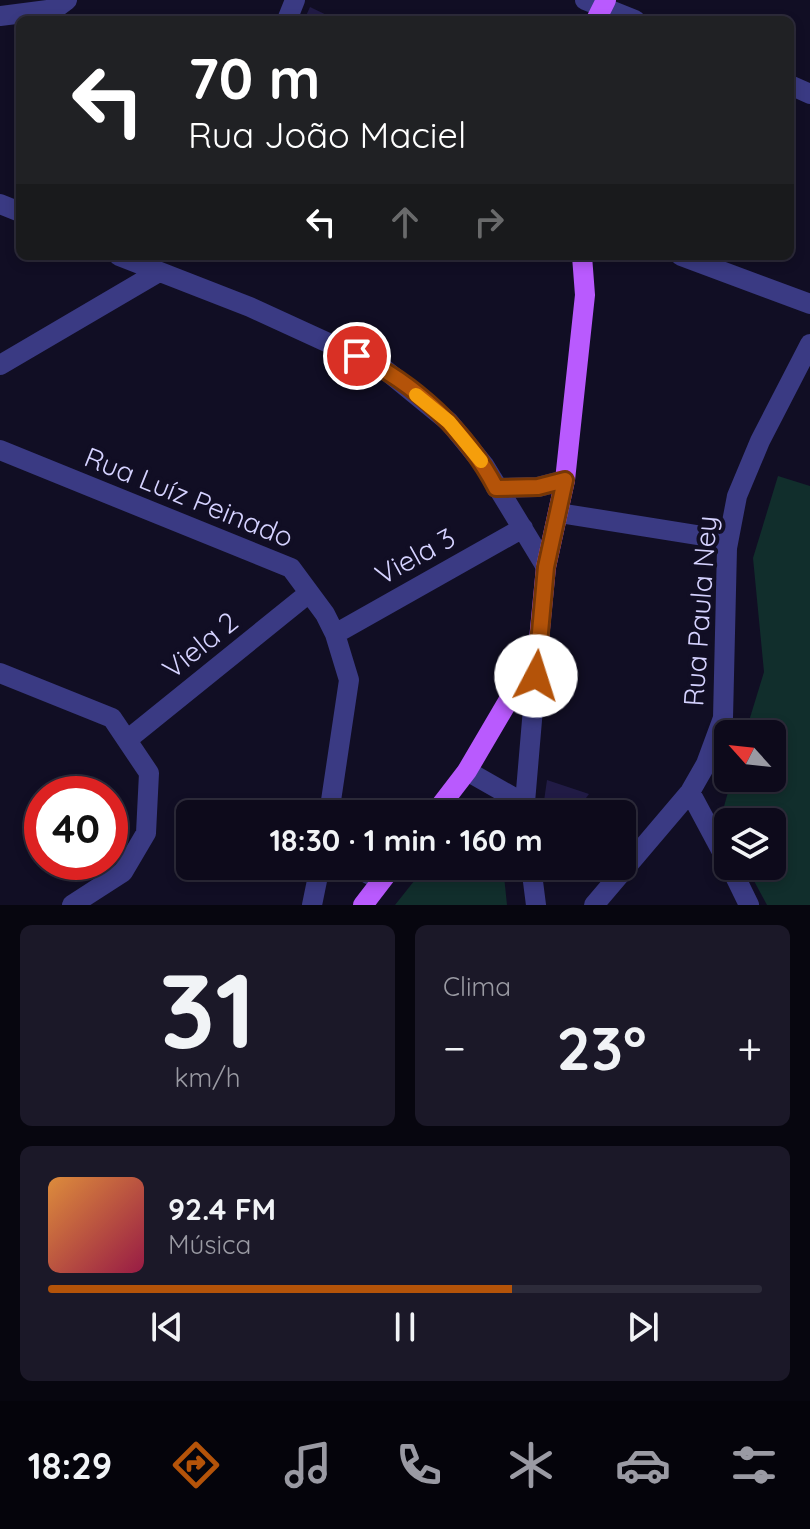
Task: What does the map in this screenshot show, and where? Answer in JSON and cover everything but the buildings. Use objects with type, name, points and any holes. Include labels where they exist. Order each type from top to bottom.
[{"type":"main road","points":[[445,800],[467,771],[538,650],[546,567],[565,480],[585,295],[582,260]]},
{"type":"main road","points":[[363,905],[382,880]]},
{"type":"street","points":[[597,7],[623,16]]},
{"type":"street","points":[[0,16],[64,10]]},
{"type":"street","points":[[128,260],[250,307],[383,368],[449,422],[484,465],[546,567]]},
{"type":"street","points":[[692,260],[810,304]]},
{"type":"street","points":[[0,365],[157,273]]},
{"type":"street","name":"Rua Paula Ney","points":[[594,905],[690,792],[706,764],[723,718],[728,540],[737,496],[760,441],[810,344]]},
{"type":"street","name":"Rua Luíz Peinado","points":[[0,450],[291,568],[325,614],[335,634],[349,680],[331,800]]},
{"type":"street","points":[[496,488],[538,487],[565,480]]},
{"type":"street","points":[[559,513],[728,540]]},
{"type":"street","name":"Viela 3","points":[[335,634],[523,528]]},
{"type":"street","name":"Viela 2","points":[[127,740],[309,593]]},
{"type":"street","points":[[525,800],[538,650]]},
{"type":"street","points":[[0,673],[112,718],[149,773],[146,833],[123,872],[72,905]]},
{"type":"street","points":[[467,771],[514,800]]},
{"type":"street","points":[[690,792],[714,837]]},
{"type":"street","points":[[312,905],[317,880]]},
{"type":"street","points":[[533,880],[536,905]]},
{"type":"street","points":[[736,880],[749,905]]},
{"type":"green space","points":[[778,476],[810,486],[810,905],[767,905],[754,880],[786,880],[786,808],[724,808],[728,792],[786,792],[786,720],[749,720],[764,672],[753,558]]},
{"type":"green space","points":[[415,880],[504,880],[507,905],[395,905]]},
{"type":"slow traffic","points":[[416,395],[449,422],[481,461]]},
{"type":"route","points":[[357,356],[383,368],[449,422],[484,465],[496,488],[538,487],[565,480],[546,567],[536,676]]}]
